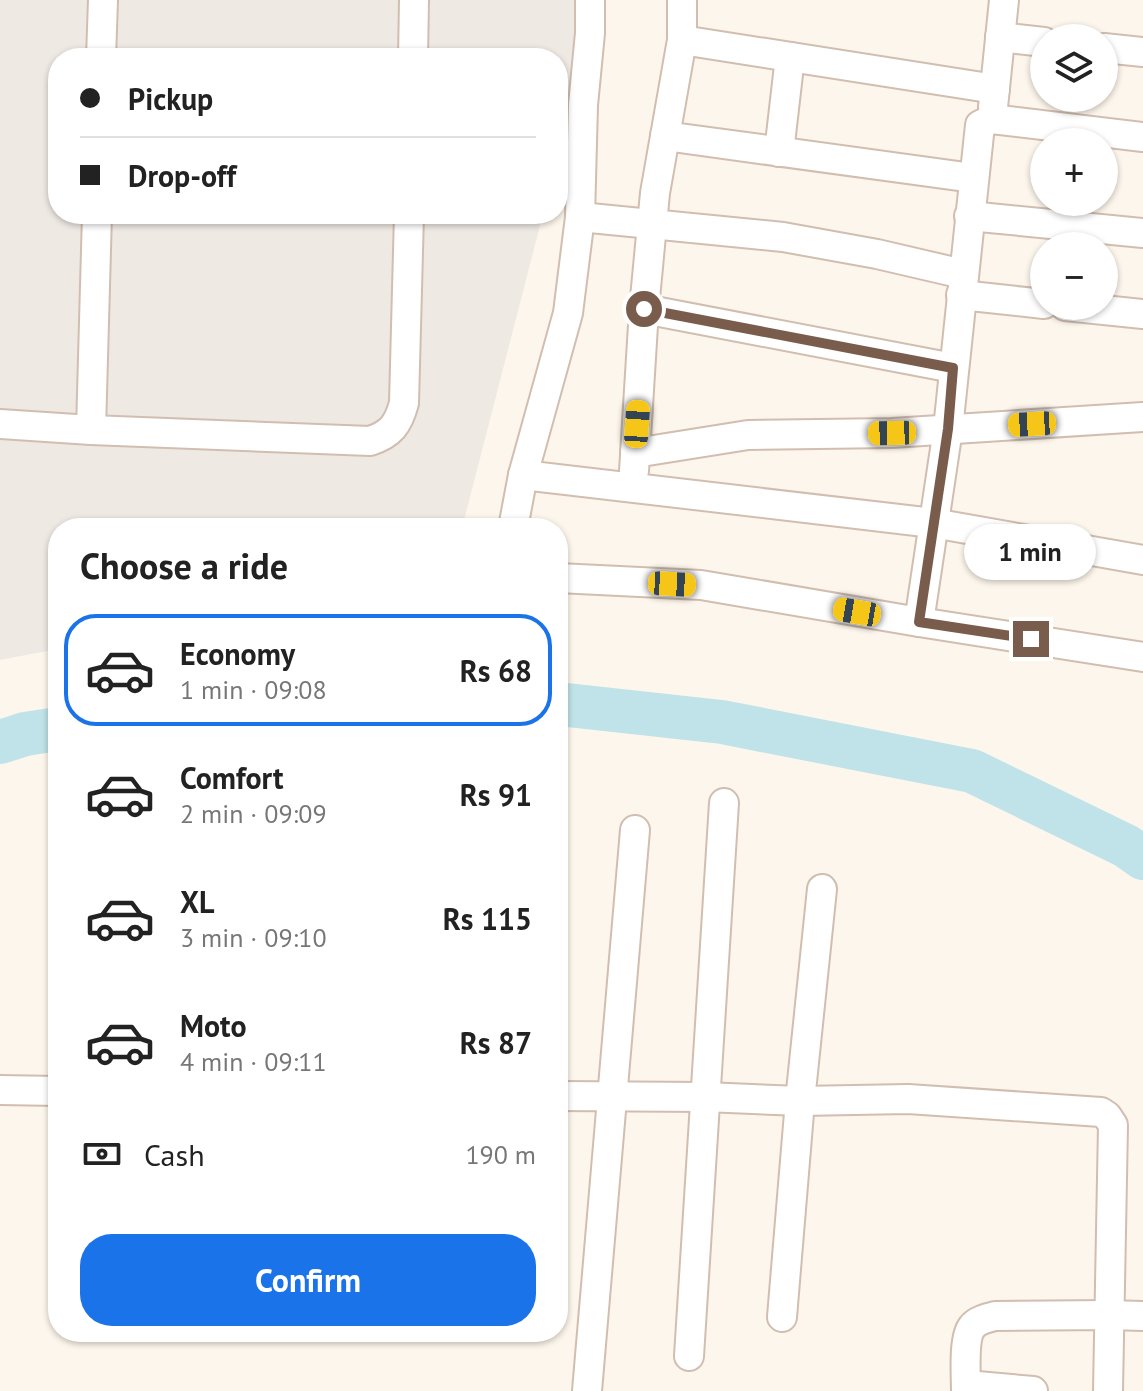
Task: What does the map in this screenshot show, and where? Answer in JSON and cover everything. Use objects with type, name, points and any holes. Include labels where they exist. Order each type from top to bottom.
[{"type":"street","points":[[101,48],[103,0]]},
{"type":"street","points":[[413,48],[414,0]]},
{"type":"street","points":[[515,518],[523,475],[568,313],[580,217],[590,0]]},
{"type":"street","points":[[633,488],[652,222],[682,40],[682,0]]},
{"type":"street","points":[[992,119],[1004,0]]},
{"type":"street","points":[[1000,37],[1030,40]]},
{"type":"street","points":[[682,40],[995,89]]},
{"type":"street","points":[[1118,49],[1143,52]]},
{"type":"street","points":[[779,152],[790,57]]},
{"type":"street","points":[[919,622],[948,429],[980,125],[992,119],[1143,137]]},
{"type":"street","points":[[665,136],[973,178]]},
{"type":"street","points":[[969,216],[1143,233]]},
{"type":"street","points":[[580,217],[783,237],[877,254],[962,284],[1030,301]]},
{"type":"street","points":[[91,430],[97,224]]},
{"type":"street","points":[[0,424],[370,441],[383,437],[393,428],[404,403],[409,224]]},
{"type":"street","points":[[644,309],[953,368]]},
{"type":"street","points":[[1118,311],[1143,314]]},
{"type":"street","points":[[635,453],[748,435],[892,433],[1143,417]]},
{"type":"street","points":[[523,475],[933,523],[1143,560]]},
{"type":"street","points":[[568,578],[701,585],[1143,657]]},
{"type":"street","points":[[689,1356],[724,803]]},
{"type":"street","points":[[587,1391],[635,830]]},
{"type":"street","points":[[782,1317],[822,889]]},
{"type":"street","points":[[0,1090],[48,1091]]},
{"type":"street","points":[[568,1096],[800,1101],[908,1099],[1101,1112],[1113,1125],[1108,1391]]},
{"type":"street","points":[[1033,1391],[966,1388],[968,1337],[972,1326],[995,1316],[1110,1308],[1143,1316]]},
{"type":"shaded area","points":[[0,0],[587,0],[568,100],[568,48],[48,48],[48,224],[540,224],[465,518],[48,518],[48,651],[0,660]]},
{"type":"waterway","points":[[568,705],[722,722],[972,771],[1126,846],[1143,858]]},
{"type":"waterway","points":[[0,742],[48,731]]},
{"type":"route","points":[[644,309],[953,368],[948,429],[919,622],[1031,639]]}]
